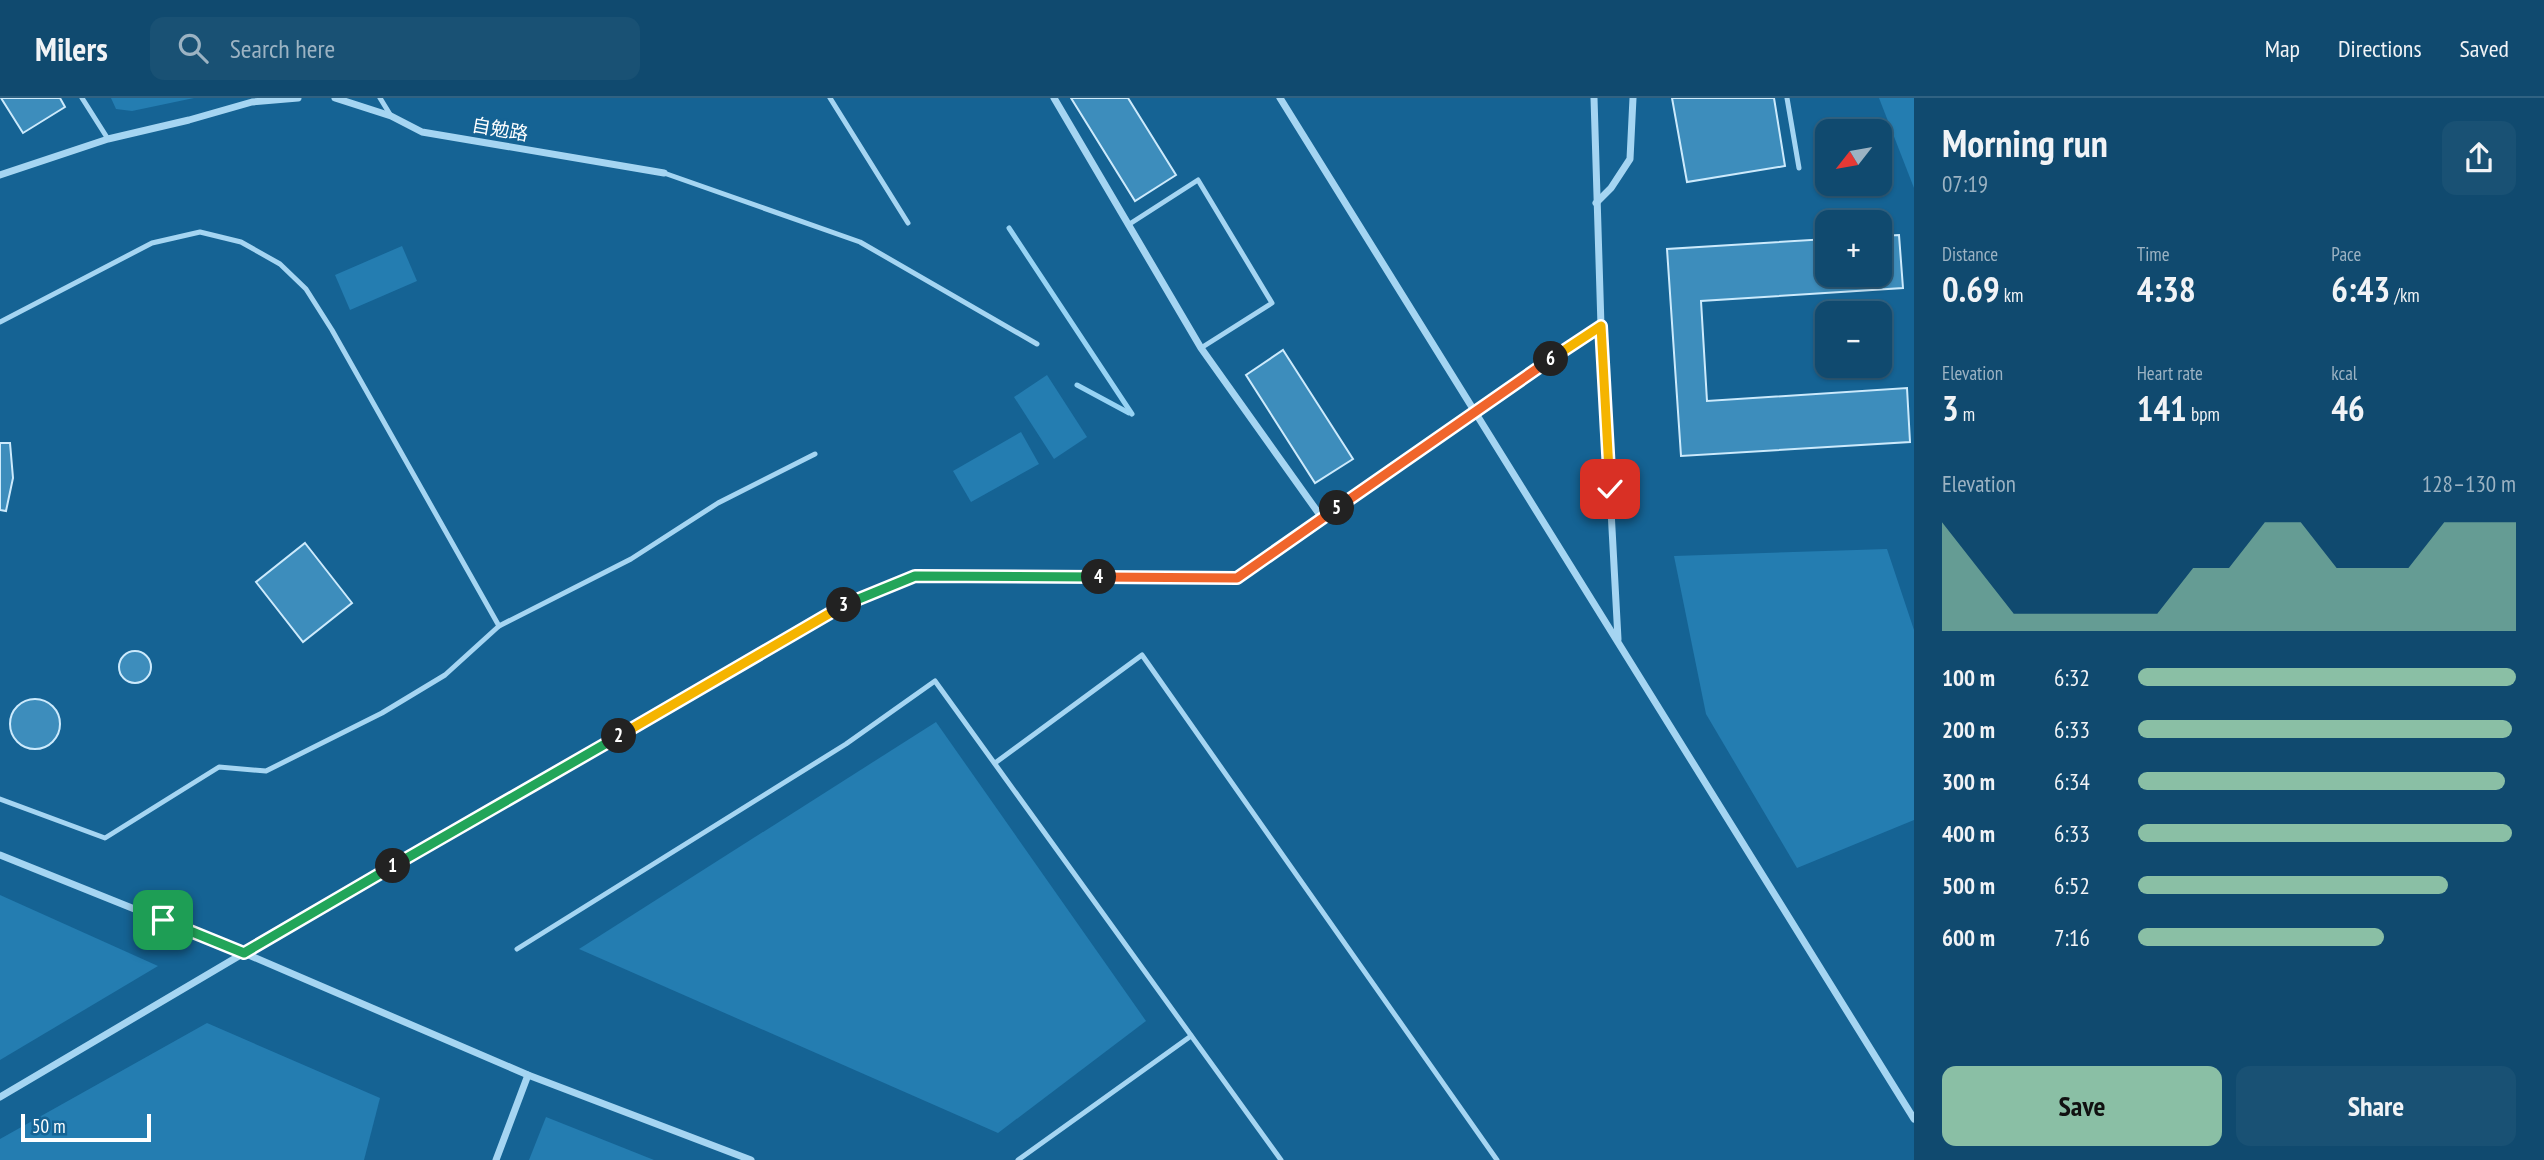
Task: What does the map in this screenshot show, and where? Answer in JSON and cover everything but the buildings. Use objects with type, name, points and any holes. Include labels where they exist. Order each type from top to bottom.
[{"type":"street","points":[[0,175],[108,139],[252,102],[298,98]]},
{"type":"street","name":"自勉路","points":[[335,98],[391,116],[422,132],[664,173]]},
{"type":"street","points":[[1054,98],[1202,348],[1322,518]]},
{"type":"street","points":[[1280,98],[1914,1119]]},
{"type":"street","points":[[1594,98],[1601,326],[1618,641]]},
{"type":"street","points":[[1596,203],[1611,188],[1630,159],[1633,98]]},
{"type":"street","points":[[0,1097],[844,606],[915,576],[1237,578],[1474,411],[1601,326]]},
{"type":"street","points":[[0,855],[244,953],[528,1075],[751,1160]]},
{"type":"street","points":[[496,1160],[528,1075]]},
{"type":"lane","points":[[82,98],[108,139]]},
{"type":"lane","points":[[380,98],[391,116]]},
{"type":"lane","points":[[830,98],[908,223]]},
{"type":"lane","points":[[1787,98],[1799,169]]},
{"type":"lane","points":[[664,173],[860,242],[1037,344]]},
{"type":"lane","points":[[1128,225],[1198,180],[1272,303],[1202,348]]},
{"type":"lane","points":[[0,322],[152,243],[200,232],[241,242],[280,264],[306,289],[332,330],[499,626]]},
{"type":"lane","points":[[0,799],[105,838],[219,767],[266,771],[382,713],[445,676],[499,626],[631,559],[718,503],[815,454]]},
{"type":"lane","points":[[995,763],[1142,655],[1497,1160]]},
{"type":"lane","points":[[517,949],[846,744],[935,681],[1281,1160]]},
{"type":"lane","points":[[1018,1160],[1191,1036]]},
{"type":"shaded area","points":[[111,98],[194,98],[132,111],[116,109]]},
{"type":"shaded area","points":[[1879,98],[1914,98],[1914,188],[1892,131],[1892,119],[1887,119]]},
{"type":"shaded area","points":[[402,246],[417,281],[350,310],[335,275]]},
{"type":"shaded area","points":[[1047,375],[1087,437],[1054,459],[1014,397]]},
{"type":"shaded area","points":[[1021,432],[1039,464],[971,502],[953,471]]},
{"type":"shaded area","points":[[1887,549],[1914,630],[1914,820],[1797,868],[1706,714],[1674,556]]},
{"type":"shaded area","points":[[936,722],[1146,1021],[998,1133],[579,949]]},
{"type":"shaded area","points":[[0,895],[158,966],[0,1060]]},
{"type":"shaded area","points":[[207,1023],[380,1098],[364,1160],[0,1160],[0,1139]]},
{"type":"shaded area","points":[[546,1117],[654,1160],[529,1160]]},
{"type":"waterway","points":[[1009,228],[1132,414]]},
{"type":"waterway","points":[[1077,385],[1129,413]]},
{"type":"route","points":[[163,920],[244,953],[844,606],[915,576],[1237,578],[1474,411],[1601,326],[1610,489]]}]
